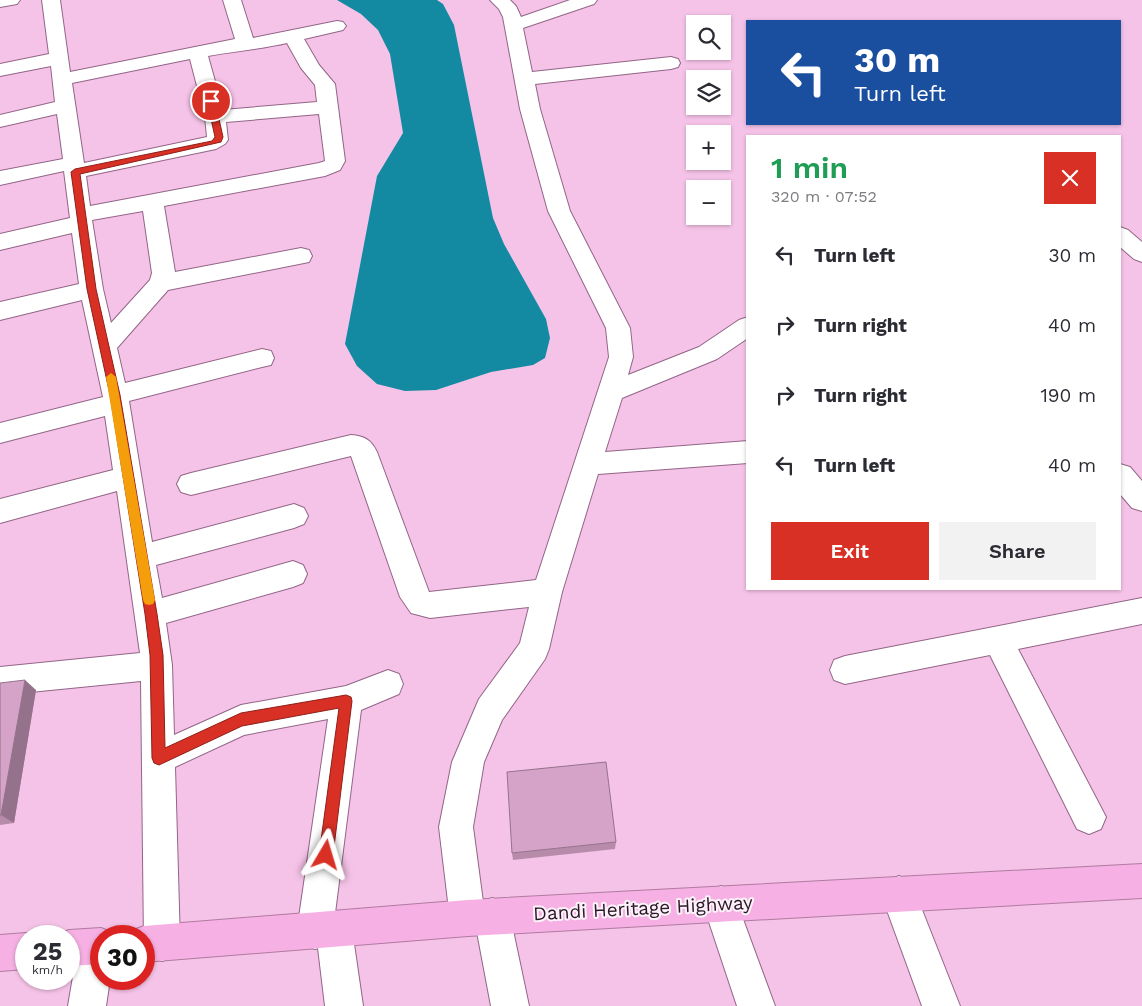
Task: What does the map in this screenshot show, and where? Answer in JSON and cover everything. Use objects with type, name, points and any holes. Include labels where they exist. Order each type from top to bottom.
[{"type":"highway","name":"Dandi Heritage Highway","points":[[155,943],[324,931],[480,917],[1142,881]]},
{"type":"highway","points":[[0,953],[15,952]]},
{"type":"street","points":[[0,2],[11,0]]},
{"type":"street","points":[[51,0],[91,289],[105,344],[115,399],[142,557],[157,665],[159,758],[154,925]]},
{"type":"street","points":[[232,0],[245,43]]},
{"type":"street","points":[[500,0],[507,6],[514,25],[530,109],[559,210],[618,328],[621,356],[547,592],[534,648],[490,710],[468,762],[456,827],[480,917],[510,1006]]},
{"type":"street","points":[[514,25],[588,0]]},
{"type":"street","points":[[0,70],[61,69],[198,53],[245,43],[256,44],[337,26]]},
{"type":"street","points":[[0,242],[152,202],[325,169],[332,165],[335,161],[325,84],[309,65],[293,36]]},
{"type":"street","points":[[0,178],[214,143],[219,137],[216,117],[198,53]]},
{"type":"street","points":[[524,79],[671,63]]},
{"type":"street","points":[[0,121],[66,106]]},
{"type":"street","points":[[216,117],[328,107]]},
{"type":"street","points":[[105,344],[160,283],[164,273],[152,202]]},
{"type":"street","points":[[1121,236],[1142,254]]},
{"type":"street","points":[[160,283],[301,256]]},
{"type":"street","points":[[0,311],[91,289]]},
{"type":"street","points":[[611,392],[708,353],[746,327]]},
{"type":"street","points":[[0,433],[262,358]]},
{"type":"street","points":[[192,484],[351,445],[359,446],[364,452],[415,597],[421,604],[430,605],[547,592]]},
{"type":"street","points":[[588,464],[746,452]]},
{"type":"street","points":[[1121,476],[1142,500]]},
{"type":"street","points":[[0,512],[128,477]]},
{"type":"street","points":[[142,557],[294,516]]},
{"type":"street","points":[[151,614],[293,574]]},
{"type":"street","points":[[845,670],[1142,611]]},
{"type":"street","points":[[997,639],[1089,817]]},
{"type":"street","points":[[0,681],[157,665]]},
{"type":"street","points":[[159,758],[241,720],[346,701],[388,684]]},
{"type":"street","points":[[344,1006],[324,931],[346,701]]},
{"type":"street","points":[[899,894],[941,1006]]},
{"type":"street","points":[[721,904],[756,1006]]},
{"type":"street","points":[[87,1006],[88,947]]},
{"type":"water","points":[[337,0],[437,0],[443,4],[454,25],[493,218],[504,244],[546,319],[550,338],[545,358],[533,365],[491,372],[436,390],[405,391],[377,384],[357,366],[345,344],[377,176],[403,133],[390,54],[378,30],[361,14]]},
{"type":"building","points":[[25,680],[1,815],[0,815],[0,683]]},
{"type":"building","points":[[606,762],[616,842],[512,853],[507,772]]},
{"type":"slow traffic","points":[[111,377],[149,600]]},
{"type":"route","points":[[211,101],[219,137],[214,143],[75,172],[91,289],[105,344],[115,395],[151,614],[156,655],[159,758],[241,720],[346,701],[326,855]]}]
